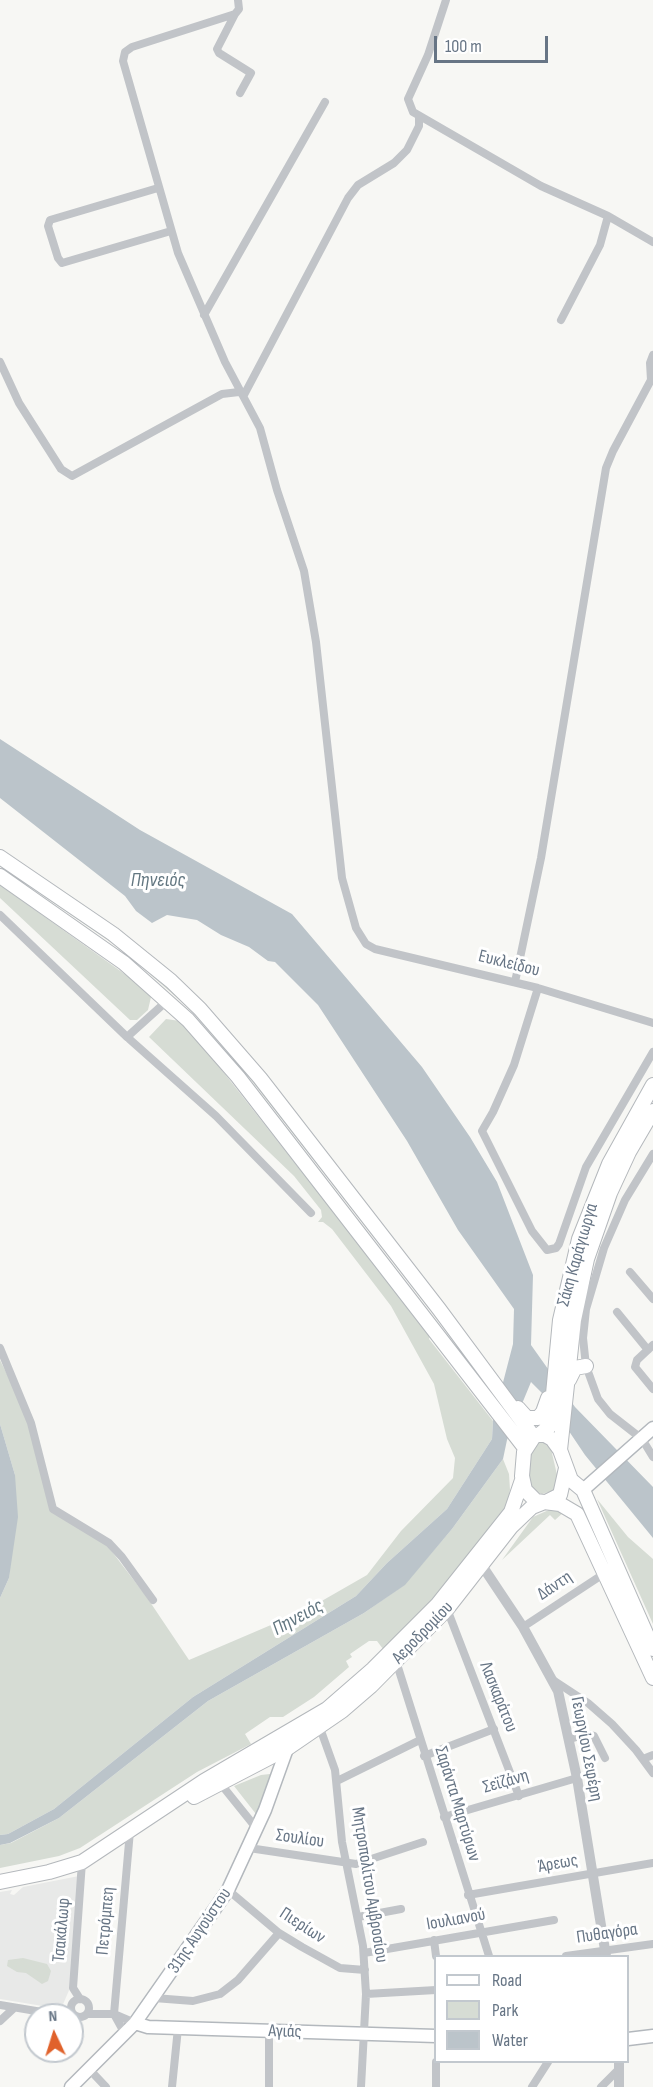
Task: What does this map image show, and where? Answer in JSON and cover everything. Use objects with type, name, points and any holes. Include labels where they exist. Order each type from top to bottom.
[{"type":"main road","points":[[0,857],[113,933],[186,995],[260,1078],[439,1309],[520,1424]]},
{"type":"main road","points":[[0,876],[108,951],[168,1000],[238,1077],[432,1329],[520,1424],[537,1436],[551,1437],[560,1445],[573,1482],[583,1491],[653,1649]]},
{"type":"main road","name":"Σάκη Καράγιωργα","points":[[537,1436],[565,1379],[556,1356],[565,1293],[587,1215],[613,1156],[653,1085]]},
{"type":"main road","name":"Σάκη Καράγιωργα","points":[[560,1445],[565,1379],[579,1294],[596,1232],[621,1168],[653,1111]]},
{"type":"main road","points":[[520,1424],[542,1415],[565,1379],[577,1367],[585,1366]]},
{"type":"main road","points":[[568,1508],[581,1503],[583,1491],[653,1428]]},
{"type":"main road","name":"Αεροδρομίου","points":[[133,1829],[204,1780],[293,1730],[339,1699],[437,1605],[511,1512],[537,1436]]},
{"type":"main road","name":"Αεροδρομίου","points":[[133,1829],[151,1822],[288,1748],[320,1728],[396,1661],[447,1609],[483,1567],[512,1527],[532,1506],[560,1495],[565,1480],[566,1466]]},
{"type":"main road","points":[[522,1480],[528,1495],[544,1503],[576,1512],[653,1678]]},
{"type":"main road","points":[[288,1748],[293,1730]]},
{"type":"main road","name":"31ης Αυγούστου","points":[[71,2087],[135,2023],[228,1890],[249,1848],[288,1748]]},
{"type":"main road","points":[[0,1882],[49,1872],[82,1862],[133,1829]]},
{"type":"main road","name":"Αγιάς","points":[[135,2023],[178,2028],[269,2032],[434,2036]]},
{"type":"main road","points":[[629,2039],[653,2036]]},
{"type":"street","points":[[238,0],[239,9],[217,49],[219,53],[250,73],[240,93]]},
{"type":"street","points":[[446,0],[428,55],[408,99],[409,106],[419,117],[541,186],[608,216],[653,242]]},
{"type":"street","points":[[235,14],[132,47],[125,52],[124,66],[171,231],[204,315],[242,394]]},
{"type":"street","points":[[204,315],[325,102]]},
{"type":"street","points":[[242,394],[348,198],[358,185],[394,163],[407,150],[419,126],[419,117]]},
{"type":"street","points":[[158,188],[50,220],[48,226],[58,258],[62,263],[171,231]]},
{"type":"street","points":[[561,320],[600,245],[608,216]]},
{"type":"street","points":[[515,982],[541,858],[606,468],[651,380],[650,363],[653,355]]},
{"type":"street","points":[[0,362],[20,403],[62,469],[72,476],[216,397],[230,392],[242,394]]},
{"type":"street","name":"Ευκλείδου","points":[[242,394],[265,440],[277,490],[308,585],[342,878],[359,935],[375,949],[538,988],[653,1023]]},
{"type":"street","points":[[0,915],[127,1037],[216,1116],[311,1213]]},
{"type":"street","points":[[538,988],[514,1065],[482,1131],[532,1231],[547,1250],[556,1248],[559,1244],[586,1167],[653,1052]]},
{"type":"street","points":[[127,1037],[168,1000]]},
{"type":"street","name":"Σάκη Καράγιωργα","points":[[653,1154],[617,1217],[595,1275],[584,1319],[585,1366],[600,1403],[641,1439],[653,1457]]},
{"type":"street","points":[[630,1272],[653,1299]]},
{"type":"street","points":[[617,1312],[650,1347],[637,1360],[635,1367],[653,1389]]},
{"type":"street","points":[[0,1348],[31,1424],[52,1509],[109,1543],[123,1557],[153,1600]]},
{"type":"street","name":"Γεωργίου Σεφέρη","points":[[483,1567],[523,1627],[554,1680],[570,1739],[606,1954]]},
{"type":"street","name":"Δάντη","points":[[523,1627],[605,1573]]},
{"type":"street","name":"Λασκαράτου","points":[[447,1609],[519,1796]]},
{"type":"street","name":"Σαράντα Μαρτύρων","points":[[396,1661],[424,1756],[489,1955]]},
{"type":"street","points":[[554,1680],[601,1714],[653,1773]]},
{"type":"street","name":"Μητροπολίτου Αμβροσίου","points":[[320,1728],[332,1756],[337,1782],[341,1833],[364,1953],[366,1994],[361,2087]]},
{"type":"street","points":[[424,1756],[494,1729]]},
{"type":"street","points":[[570,1739],[586,1734],[594,1736],[605,1758]]},
{"type":"street","points":[[337,1782],[420,1740]]},
{"type":"street","points":[[643,1759],[653,1755]]},
{"type":"street","name":"Σεϊζάνη","points":[[444,1817],[577,1778]]},
{"type":"street","points":[[220,1783],[257,1829]]},
{"type":"street","name":"Πετρόμπεη","points":[[114,2014],[133,1829]]},
{"type":"street","name":"Σουλίου","points":[[249,1848],[356,1864],[423,1842]]},
{"type":"street","name":"Τσακάλωφ","points":[[80,1999],[73,1988],[82,1862]]},
{"type":"street","name":"Άρεως","points":[[468,1895],[653,1863]]},
{"type":"street","name":"Πιερίων","points":[[228,1890],[279,1933],[340,1968],[365,1970]]},
{"type":"street","points":[[358,1917],[400,1909]]},
{"type":"street","name":"Ιουλιανού","points":[[364,1953],[554,1920]]},
{"type":"street","points":[[154,1998],[193,2001],[220,1994],[238,1980],[279,1933]]},
{"type":"street","points":[[434,1940],[436,1955]]},
{"type":"street","name":"Πυθαγόρα","points":[[586,1955],[606,1954],[653,1944]]},
{"type":"street","points":[[366,1994],[434,1990]]},
{"type":"street","points":[[74,2003],[80,1999],[89,2004],[97,2013]]},
{"type":"street","points":[[87,2014],[89,2004]]},
{"type":"street","points":[[0,2005],[24,2010]]},
{"type":"street","points":[[0,2021],[14,2008]]},
{"type":"street","points":[[114,2014],[125,2034]]},
{"type":"street","points":[[84,2015],[114,2014],[135,2023]]},
{"type":"street","points":[[172,2087],[178,2028]]},
{"type":"street","points":[[268,2087],[269,2032]]},
{"type":"street","points":[[436,2063],[436,2087]]},
{"type":"street","points":[[532,2087],[547,2063]]},
{"type":"street","points":[[601,2087],[619,2065]]},
{"type":"street","points":[[619,2065],[619,2087]]},
{"type":"street","points":[[89,2069],[106,2087]]},
{"type":"shaded area","points":[[79,1876],[70,1988],[64,2003],[24,2003],[0,1999],[0,1892],[12,1890],[10,1894],[14,1895],[23,1887]]},
{"type":"green space","points":[[0,862],[74,912],[165,980],[229,1047],[438,1314],[437,1318],[244,1071],[190,1009],[122,950],[0,866]]},
{"type":"green space","points":[[0,885],[140,985],[151,997],[148,1010],[137,1020],[130,1020],[0,898]]},
{"type":"green space","points":[[166,1019],[180,1021],[217,1064],[430,1335],[429,1339],[493,1421],[492,1439],[447,1509],[387,1563],[356,1596],[193,1697],[54,1809],[8,1834],[0,1835],[0,1598],[9,1578],[15,1475],[0,1424],[0,1360],[32,1425],[54,1510],[103,1540],[146,1596],[189,1660],[306,1610],[367,1575],[401,1531],[453,1478],[455,1458],[447,1439],[434,1384],[391,1306],[332,1229],[323,1222],[318,1222],[322,1217],[321,1210],[294,1176],[149,1037]]},
{"type":"green space","points":[[543,1442],[551,1449],[558,1479],[555,1490],[542,1494],[532,1490],[528,1478],[529,1452],[535,1443]]},
{"type":"green space","points":[[503,1459],[509,1474],[510,1490],[506,1508],[435,1598],[383,1649],[377,1641],[369,1641],[350,1654],[352,1657],[346,1661],[349,1667],[314,1697],[283,1717],[270,1717],[245,1734],[251,1744],[197,1772],[80,1848],[59,1856],[0,1868],[0,1845],[11,1843],[59,1818],[208,1701],[364,1613],[404,1585],[452,1529]]},
{"type":"green space","points":[[597,1499],[628,1537],[653,1559],[653,1624]]},
{"type":"green space","points":[[551,1509],[565,1511],[555,1520],[550,1515],[502,1560],[533,1517]]},
{"type":"green space","points":[[270,1774],[272,1779],[256,1814],[234,1786],[261,1775]]},
{"type":"green space","points":[[23,1958],[47,1964],[51,1971],[48,1981],[42,1984],[26,1973],[17,1972],[7,1966],[8,1960]]},
{"type":"water","name":"Πηνειός","points":[[0,739],[140,830],[292,914],[422,1067],[470,1137],[497,1182],[533,1275],[531,1345],[575,1407],[653,1487],[653,1538],[585,1455],[546,1397],[531,1382],[507,1440],[503,1459],[452,1529],[405,1585],[364,1613],[208,1701],[59,1818],[10,1843],[0,1845],[0,1835],[8,1834],[54,1809],[193,1697],[356,1596],[387,1563],[447,1509],[492,1439],[493,1421],[513,1344],[514,1309],[458,1230],[407,1141],[318,1005],[275,962],[268,961],[249,947],[221,935],[197,920],[167,915],[152,923],[136,911],[125,896],[0,798]]},
{"type":"water","points":[[0,1424],[15,1475],[18,1517],[9,1578],[0,1598]]}]
